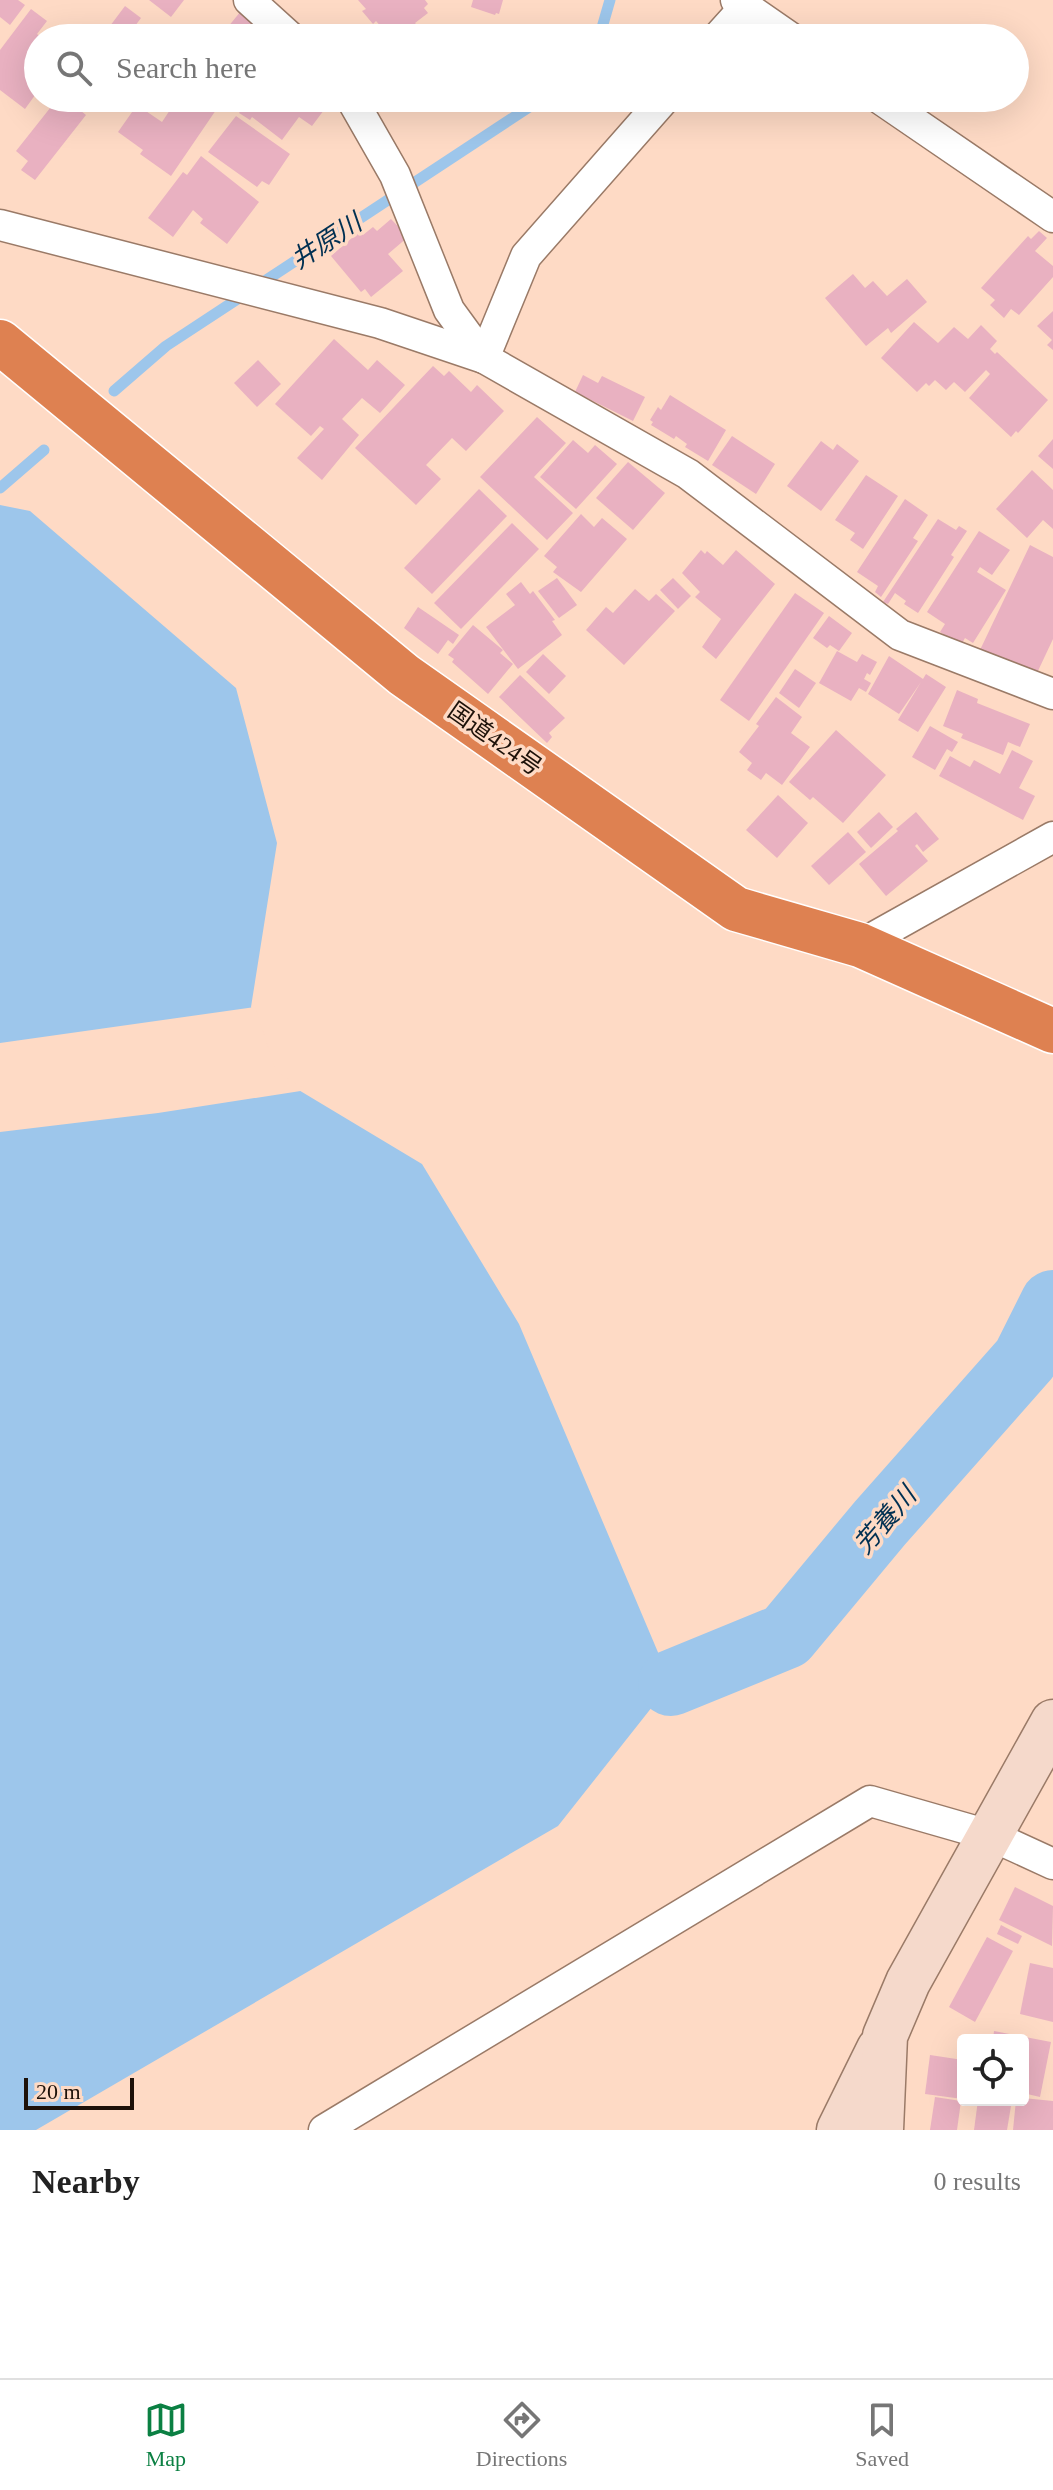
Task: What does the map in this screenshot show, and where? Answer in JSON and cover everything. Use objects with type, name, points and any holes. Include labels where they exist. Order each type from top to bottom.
[{"type":"highway","name":"国道424号","points":[[0,342],[404,675],[736,909],[860,945],[1053,1031]]},
{"type":"street","points":[[249,0],[276,24]]},
{"type":"street","points":[[727,24],[741,3],[771,24]]},
{"type":"street","points":[[359,112],[395,175],[449,310],[484,358]]},
{"type":"street","points":[[484,358],[526,256],[653,112]]},
{"type":"street","points":[[899,112],[1053,217]]},
{"type":"street","points":[[0,225],[380,323],[484,358],[688,474],[900,635],[1053,694]]},
{"type":"street","points":[[860,945],[1053,837]]},
{"type":"street","points":[[839,2130],[908,1982],[1053,1722]]},
{"type":"street","points":[[324,2130],[870,1801],[992,1836],[1053,1864]]},
{"type":"street","points":[[881,2130],[885,2036]]},
{"type":"water","points":[[0,505],[30,511],[236,688],[277,843],[251,1007],[272,1074],[422,1164],[519,1324],[671,1683],[558,1826],[36,2130],[0,2130]]},
{"type":"pier","points":[[255,1007],[276,1071],[307,1090],[158,1113],[0,1132],[0,1043]]},
{"type":"building","points":[[0,0],[18,0],[25,5],[10,25],[0,17]]},
{"type":"building","points":[[149,0],[184,0],[171,17]]},
{"type":"building","points":[[358,0],[425,0],[428,4],[424,8],[428,13],[416,24],[379,24],[376,21],[373,24],[362,11],[366,9]]},
{"type":"building","points":[[473,0],[503,0],[499,14],[495,15],[471,7]]},
{"type":"building","points":[[125,6],[141,18],[136,24],[112,24]]},
{"type":"building","points":[[245,6],[263,24],[230,24]]},
{"type":"building","points":[[31,9],[47,21],[45,24],[24,24],[24,108],[0,90],[0,50]]},
{"type":"building","points":[[47,112],[82,112],[86,115],[35,180],[21,170],[28,161],[16,151]]},
{"type":"building","points":[[132,112],[147,112],[162,122],[169,112],[215,112],[171,176],[140,154],[143,150],[118,132]]},
{"type":"building","points":[[322,112],[312,126],[299,117],[282,140],[252,117],[250,120],[239,113]]},
{"type":"building","points":[[236,116],[290,154],[269,185],[262,181],[257,187],[208,152]]},
{"type":"building","points":[[201,156],[259,202],[227,244],[200,223],[203,219],[193,210],[173,237],[148,218],[183,172],[187,175]]},
{"type":"building","points":[[391,219],[408,237],[388,254],[403,271],[371,297],[365,289],[361,292],[331,256],[360,231],[363,235],[373,227],[377,231]]},
{"type":"building","points":[[1039,231],[1047,238],[1035,251],[1053,266],[1053,277],[1019,315],[1011,309],[1004,318],[990,305],[995,300],[981,288],[1028,236],[1031,239]]},
{"type":"building","points":[[853,274],[865,288],[873,281],[887,296],[907,279],[927,302],[891,333],[888,328],[866,346],[825,298]]},
{"type":"building","points":[[1053,311],[1053,350],[1047,345],[1052,340],[1037,326]]},
{"type":"building","points":[[914,322],[938,343],[954,327],[968,339],[981,325],[997,341],[990,349],[1048,400],[1011,437],[969,398],[990,374],[986,370],[965,392],[954,382],[946,390],[935,380],[929,386],[926,383],[917,392],[881,358]]},
{"type":"building","points":[[334,339],[368,370],[377,360],[405,385],[380,413],[362,398],[342,419],[359,435],[322,480],[297,458],[324,429],[320,426],[311,436],[275,404]]},
{"type":"building","points":[[258,360],[281,384],[257,407],[234,383]]},
{"type":"building","points":[[433,366],[444,376],[449,371],[471,392],[477,385],[504,411],[466,451],[452,438],[426,465],[441,479],[416,505],[355,448]]},
{"type":"building","points":[[583,375],[598,383],[602,376],[645,397],[633,421],[575,392]]},
{"type":"building","points":[[670,395],[726,430],[708,461],[685,447],[687,444],[676,436],[674,439],[651,425],[653,422],[650,420],[658,407],[661,410]]},
{"type":"building","points":[[537,417],[566,443],[534,477],[573,513],[547,540],[480,477]]},
{"type":"building","points":[[732,436],[775,464],[756,494],[712,465]]},
{"type":"building","points":[[1053,439],[1053,469],[1038,456]]},
{"type":"building","points":[[573,440],[588,453],[595,445],[617,464],[576,509],[540,477]]},
{"type":"building","points":[[821,441],[833,450],[837,444],[859,461],[821,511],[787,486]]},
{"type":"building","points":[[628,462],[665,493],[633,530],[596,498]]},
{"type":"building","points":[[1032,470],[1053,490],[1053,529],[1043,520],[1027,538],[996,509]]},
{"type":"building","points":[[866,475],[898,496],[863,549],[850,540],[855,533],[835,520]]},
{"type":"building","points":[[479,489],[507,516],[432,594],[404,568]]},
{"type":"building","points":[[905,499],[928,515],[913,538],[918,541],[881,597],[875,592],[878,586],[857,572]]},
{"type":"building","points":[[581,514],[594,527],[602,518],[627,539],[581,592],[553,572],[557,567],[544,556]]},
{"type":"building","points":[[938,519],[956,530],[959,526],[967,531],[918,613],[895,593],[888,604],[883,602]]},
{"type":"building","points":[[512,523],[539,549],[461,629],[434,603]]},
{"type":"building","points":[[979,531],[1010,550],[992,575],[980,567],[977,572],[1006,590],[973,643],[965,638],[961,645],[940,632],[945,624],[927,612]]},
{"type":"building","points":[[1030,545],[1053,557],[1053,639],[1037,673],[980,650]]},
{"type":"building","points":[[701,550],[705,554],[707,551],[723,565],[736,550],[775,584],[716,659],[702,647],[721,619],[695,597],[700,592],[682,573]]},
{"type":"building","points":[[557,578],[577,605],[559,618],[538,591]]},
{"type":"building","points":[[673,578],[691,596],[678,609],[660,590]]},
{"type":"building","points":[[521,582],[530,594],[533,591],[555,620],[552,621],[562,635],[518,669],[486,627],[515,605],[506,594]]},
{"type":"building","points":[[635,589],[649,601],[656,594],[675,611],[624,665],[586,630],[606,607],[613,613]]},
{"type":"building","points":[[795,593],[824,613],[749,721],[720,700]]},
{"type":"building","points":[[418,607],[459,635],[453,644],[448,640],[438,654],[404,628]]},
{"type":"building","points":[[829,616],[852,633],[839,651],[830,645],[827,648],[813,638]]},
{"type":"building","points":[[473,625],[503,650],[500,653],[513,664],[488,694],[448,655]]},
{"type":"building","points":[[837,651],[857,662],[862,654],[877,662],[864,679],[871,683],[866,692],[859,688],[851,701],[819,683]]},
{"type":"building","points":[[543,654],[566,676],[549,694],[526,672]]},
{"type":"building","points":[[889,656],[923,679],[926,674],[946,687],[918,732],[898,720],[921,682],[899,714],[868,694]]},
{"type":"building","points":[[795,669],[816,683],[799,708],[779,693]]},
{"type":"building","points":[[520,675],[565,718],[549,733],[552,737],[547,743],[499,697]]},
{"type":"building","points":[[957,690],[978,699],[977,703],[1030,724],[1020,747],[1008,742],[1003,755],[961,738],[963,734],[943,726]]},
{"type":"building","points":[[776,697],[802,717],[791,733],[810,747],[782,785],[766,773],[761,780],[747,770],[752,763],[739,752]]},
{"type":"building","points":[[930,726],[958,742],[952,752],[947,749],[935,770],[912,757]]},
{"type":"building","points":[[836,730],[886,775],[843,823],[813,797],[810,800],[789,782]]},
{"type":"building","points":[[1012,750],[1033,761],[1019,788],[1035,796],[1023,820],[939,776],[950,756],[970,767],[974,760],[1000,774]]},
{"type":"building","points":[[778,795],[808,823],[777,858],[746,830]]},
{"type":"building","points":[[879,812],[893,827],[871,848],[857,832]]},
{"type":"building","points":[[916,812],[939,839],[923,852],[917,844],[915,846],[928,861],[886,896],[859,864]]},
{"type":"building","points":[[848,832],[866,852],[829,885],[811,866]]},
{"type":"building","points":[[1015,1887],[1053,1906],[1052,1946],[999,1920]]},
{"type":"building","points":[[1001,1925],[1022,1936],[1018,1944],[997,1934]]},
{"type":"building","points":[[987,1937],[1013,1951],[975,2022],[949,2007]]},
{"type":"building","points":[[1030,1963],[1053,1968],[1053,2022],[1020,2014]]},
{"type":"building","points":[[1029,2038],[1051,2042],[1040,2097],[1029,2094]]},
{"type":"building","points":[[930,2055],[957,2059],[957,2098],[925,2094]]},
{"type":"building","points":[[935,2097],[957,2100],[957,2106],[960,2106],[957,2130],[930,2130]]},
{"type":"building","points":[[1029,2099],[1053,2101],[1053,2130],[1013,2130],[1015,2106],[1029,2106]]},
{"type":"building","points":[[977,2106],[1011,2106],[1007,2130],[974,2130]]},
{"type":"waterway","name":"井原川","points":[[603,24],[610,0]]},
{"type":"waterway","name":"井原川","points":[[114,391],[166,346],[522,112]]},
{"type":"waterway","name":"井原川","points":[[0,488],[44,450]]},
{"type":"waterway","name":"芳養川","points":[[671,1683],[786,1636],[880,1523],[1025,1359],[1053,1303]]}]
